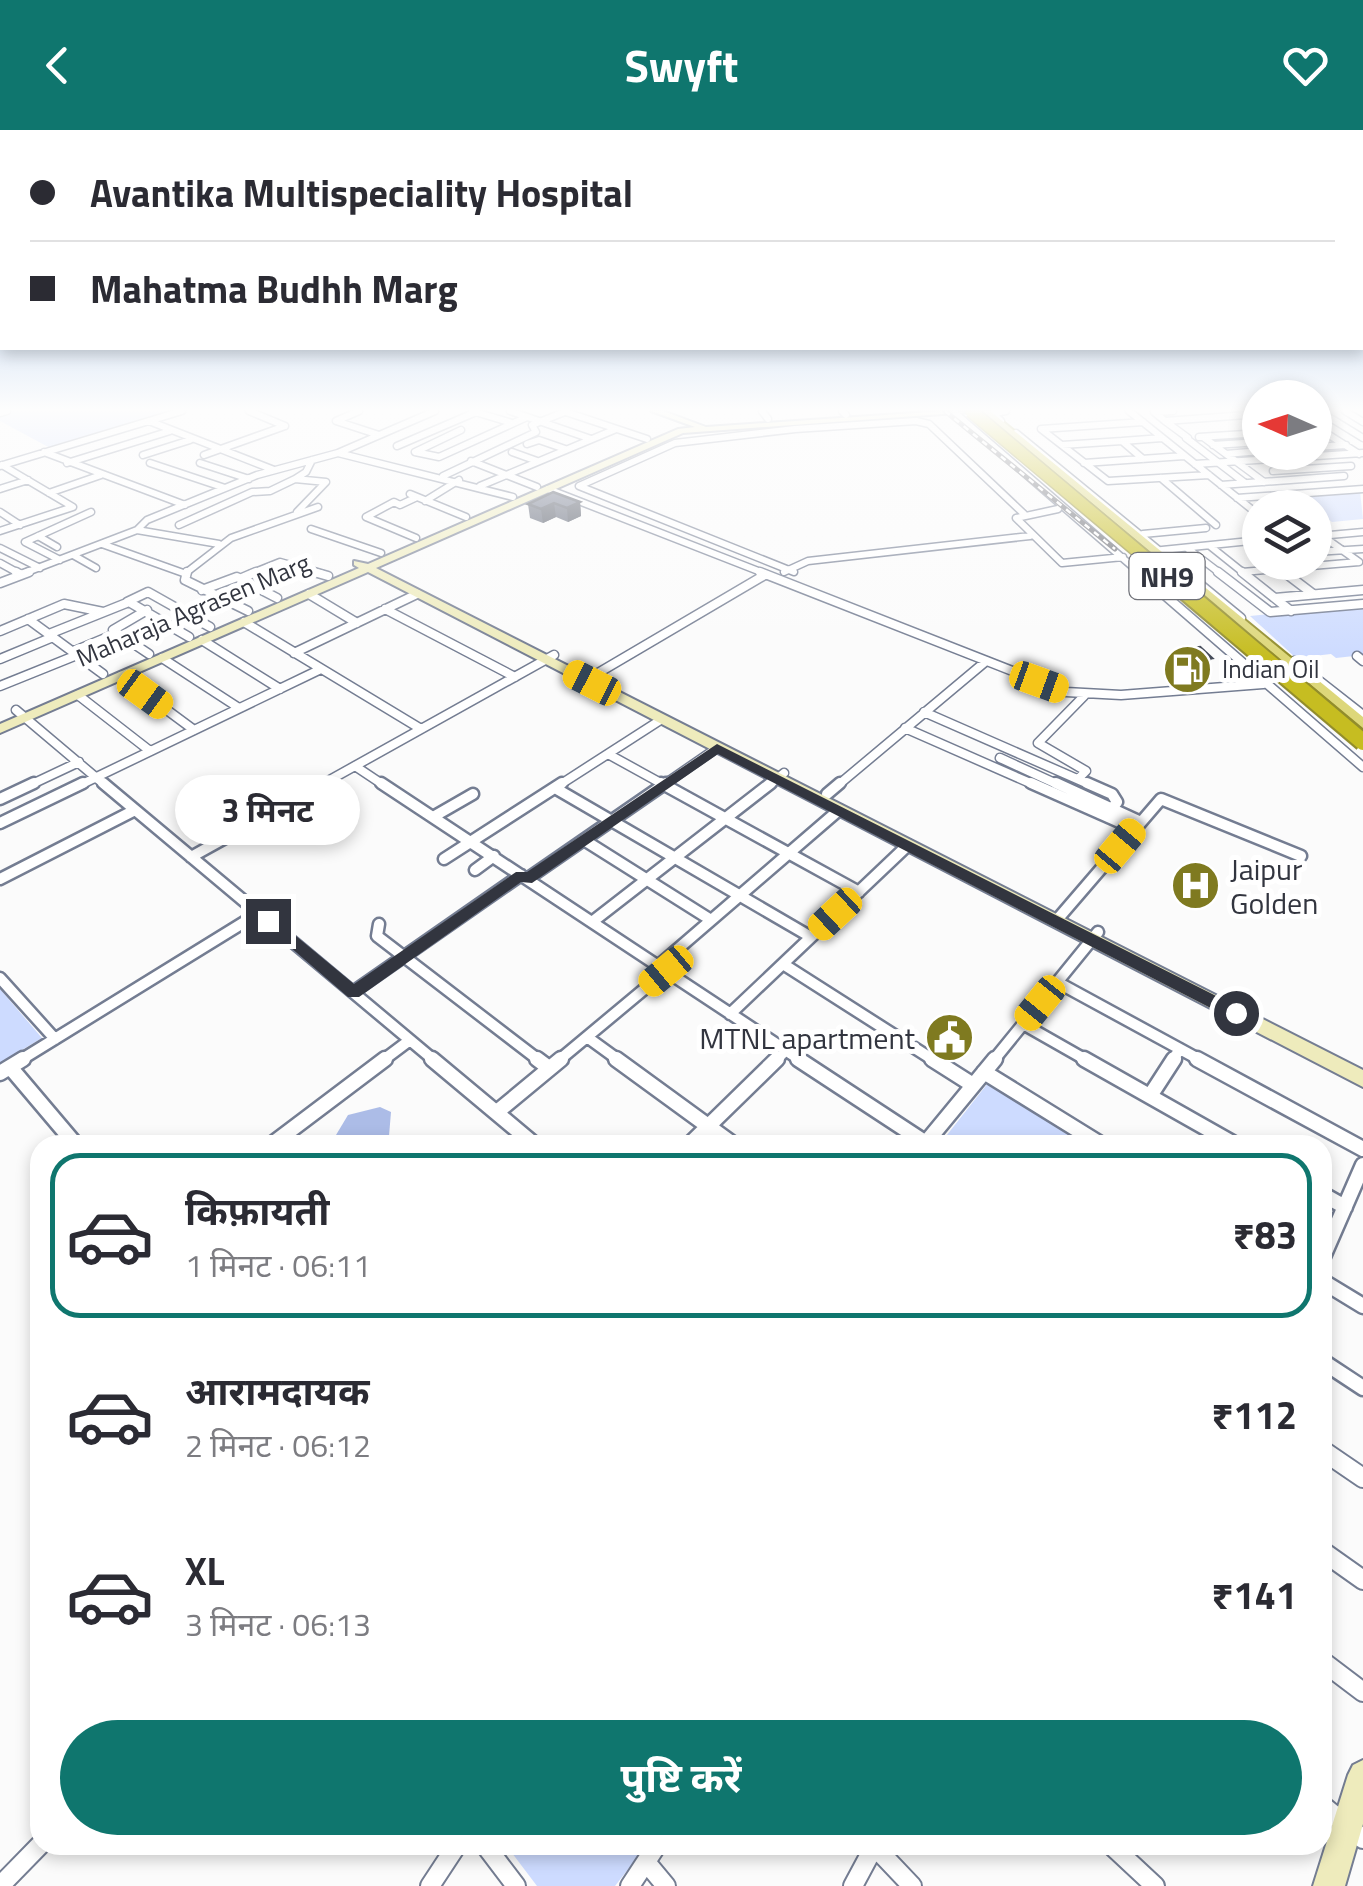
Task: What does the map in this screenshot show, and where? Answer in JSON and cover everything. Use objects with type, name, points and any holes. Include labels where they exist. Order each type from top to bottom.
[{"type":"highway","name":"NH9","points":[[1061,493],[1363,744]]},
{"type":"highway","name":"NH9","points":[[1079,493],[1363,732]]},
{"type":"main road","points":[[1052,493],[1363,744]]},
{"type":"main road","points":[[1085,493],[1363,724]]},
{"type":"street","points":[[0,532],[73,506],[49,493]]},
{"type":"street","points":[[150,493],[184,505]]},
{"type":"street","points":[[0,583],[137,530],[147,520],[213,493]]},
{"type":"street","points":[[180,526],[250,493]]},
{"type":"street","points":[[294,515],[315,493]]},
{"type":"street","points":[[426,501],[439,493]]},
{"type":"street","points":[[504,493],[514,496]]},
{"type":"street","name":"Maharaja Agrasen Marg","points":[[0,730],[21,714],[103,674],[189,636],[309,594],[416,538],[525,493]]},
{"type":"street","name":"Maharaja Agrasen Marg","points":[[0,718],[78,695],[202,640],[278,598],[531,493]]},
{"type":"street","points":[[554,493],[984,662],[1084,696],[1264,684]]},
{"type":"street","points":[[596,493],[791,571]]},
{"type":"street","points":[[1005,493],[1027,513]]},
{"type":"street","points":[[1051,493],[1363,767]]},
{"type":"street","points":[[1092,493],[1363,715]]},
{"type":"street","points":[[1178,493],[1216,526]]},
{"type":"street","points":[[1231,493],[1242,502]]},
{"type":"street","points":[[416,538],[366,517],[413,496],[466,517]]},
{"type":"street","points":[[1237,498],[1242,498]]},
{"type":"street","points":[[318,507],[220,544],[187,572],[184,580],[246,617],[294,653],[421,729]]},
{"type":"street","points":[[1067,508],[1027,513],[1016,520],[1062,563],[1124,558]]},
{"type":"street","points":[[0,512],[20,524]]},
{"type":"street","points":[[60,560],[25,542],[92,512]]},
{"type":"street","points":[[37,519],[57,528]]},
{"type":"street","points":[[1143,534],[1206,528]]},
{"type":"street","points":[[311,529],[717,748],[826,794],[1363,1080]]},
{"type":"street","points":[[137,530],[220,544]]},
{"type":"street","points":[[1332,535],[1363,532]]},
{"type":"street","points":[[38,536],[58,547]]},
{"type":"street","points":[[593,676],[808,561],[1032,538]]},
{"type":"street","points":[[1162,550],[1242,542]]},
{"type":"street","points":[[102,544],[187,572]]},
{"type":"street","points":[[1332,544],[1361,563]]},
{"type":"street","points":[[1210,546],[1242,572]]},
{"type":"street","points":[[1187,548],[1266,610],[1363,604]]},
{"type":"street","points":[[1332,551],[1363,548]]},
{"type":"street","points":[[2,555],[40,568]]},
{"type":"street","points":[[2,555],[21,575]]},
{"type":"street","points":[[72,555],[96,568]]},
{"type":"street","points":[[242,578],[280,562],[328,576]]},
{"type":"street","points":[[370,562],[417,594],[593,676],[839,810],[1059,917]]},
{"type":"street","points":[[1332,564],[1361,563]]},
{"type":"street","points":[[202,590],[229,577],[242,578],[278,598]]},
{"type":"street","points":[[1252,580],[1291,610]]},
{"type":"street","points":[[1300,580],[1313,594]]},
{"type":"street","points":[[1275,598],[1363,590]]},
{"type":"street","points":[[0,658],[128,602],[140,592],[148,592],[210,628]]},
{"type":"street","points":[[309,594],[357,622]]},
{"type":"street","points":[[294,653],[417,594]]},
{"type":"street","points":[[128,602],[189,636]]},
{"type":"street","points":[[0,631],[70,604],[103,612]]},
{"type":"street","points":[[385,609],[516,677]]},
{"type":"street","points":[[114,634],[115,628],[147,610]]},
{"type":"street","points":[[28,620],[103,674]]},
{"type":"street","points":[[0,686],[114,634]]},
{"type":"street","points":[[114,634],[149,654]]},
{"type":"street","points":[[202,640],[280,689]]},
{"type":"street","points":[[162,658],[238,708]]},
{"type":"street","points":[[192,857],[550,658]]},
{"type":"street","points":[[826,794],[984,662]]},
{"type":"street","points":[[0,823],[322,669]]},
{"type":"street","points":[[121,676],[194,730]]},
{"type":"street","points":[[78,695],[150,750]]},
{"type":"street","points":[[1024,756],[1084,696]]},
{"type":"street","points":[[924,712],[1112,794],[1117,802],[1112,809]]},
{"type":"street","points":[[21,714],[523,1135]]},
{"type":"street","points":[[444,860],[662,719]]},
{"type":"street","points":[[906,728],[1138,825]]},
{"type":"street","points":[[1038,743],[1086,770],[1078,779]]},
{"type":"street","points":[[353,992],[717,748]]},
{"type":"street","points":[[608,754],[858,892]]},
{"type":"street","points":[[1000,758],[1112,809],[1138,825]]},
{"type":"street","points":[[20,813],[1,797],[79,762]]},
{"type":"street","points":[[355,766],[912,1135]]},
{"type":"street","points":[[592,922],[780,775]]},
{"type":"street","points":[[555,788],[811,937]]},
{"type":"street","points":[[433,817],[473,794]]},
{"type":"street","points":[[1059,917],[1161,799],[1301,856]]},
{"type":"street","points":[[0,879],[135,810]]},
{"type":"street","points":[[496,1112],[587,1037],[710,920],[839,810]]},
{"type":"street","points":[[584,840],[710,920]]},
{"type":"street","points":[[730,1014],[908,845]]},
{"type":"street","points":[[475,870],[494,856]]},
{"type":"street","points":[[67,1135],[5,1070],[259,913]]},
{"type":"street","points":[[379,924],[377,936],[550,1068]]},
{"type":"street","points":[[932,1135],[1095,936]]},
{"type":"street","points":[[1095,936],[1363,1068]]},
{"type":"street","points":[[783,964],[973,1085]]},
{"type":"street","points":[[0,978],[55,1039]]},
{"type":"street","points":[[1057,982],[1363,1149]]},
{"type":"street","points":[[1023,1024],[1218,1135]]},
{"type":"street","points":[[587,1037],[720,1135]]},
{"type":"street","points":[[284,1135],[410,1040]]},
{"type":"street","points":[[1150,1096],[1180,1049]]},
{"type":"street","points":[[699,1135],[786,1050]]},
{"type":"street","points":[[984,1072],[1086,1135]]},
{"type":"street","points":[[1332,1236],[1363,1164]]},
{"type":"street","points":[[1332,1200],[1345,1207]]},
{"type":"street","points":[[1332,1287],[1363,1306]]},
{"type":"street","points":[[1332,1368],[1363,1388]]},
{"type":"street","points":[[1332,1457],[1363,1478]]},
{"type":"street","points":[[1332,1558],[1363,1580]]},
{"type":"street","points":[[1332,1668],[1363,1692]]},
{"type":"street","points":[[1329,1886],[1355,1832],[1363,1775]]},
{"type":"street","points":[[1332,1812],[1355,1832]]},
{"type":"street","points":[[0,1886],[30,1855]]},
{"type":"street","points":[[430,1886],[450,1855]]},
{"type":"street","points":[[493,1855],[516,1886]]},
{"type":"street","points":[[630,1886],[650,1855]]},
{"type":"street","points":[[652,1855],[666,1886]]},
{"type":"street","points":[[853,1886],[870,1855]]},
{"type":"street","points":[[883,1855],[912,1886]]},
{"type":"street","points":[[1122,1855],[1155,1886]]},
{"type":"shaded area","points":[[1332,493],[1360,493],[1363,519],[1332,522]]},
{"type":"shaded area","points":[[1363,605],[1363,655],[1336,658],[1331,654],[1296,658],[1250,616]]},
{"type":"shaded area","points":[[0,989],[42,1038],[0,1063]]},
{"type":"shaded area","points":[[989,1083],[1073,1135],[947,1135]]},
{"type":"shaded area","points":[[380,1107],[391,1112],[389,1135],[336,1135],[348,1115]]},
{"type":"shaded area","points":[[514,1855],[639,1855],[615,1886],[537,1886]]},
{"type":"building","points":[[551,493],[580,502],[567,508],[554,503],[541,509],[528,504]]},
{"type":"building","points":[[1200,647],[1212,658],[1190,661],[1178,650]]},
{"type":"railway","points":[[1046,493],[1115,549]]},
{"type":"place","name":"Indian Oil","points":[[1187,669]]},
{"type":"place","name":"Jaipur Golden","points":[[1195,886]]},
{"type":"place","name":"MTNL apartment","points":[[950,1038]]},
{"type":"route","points":[[268,921],[353,992],[521,875],[527,879],[717,748],[1236,1013]]}]
